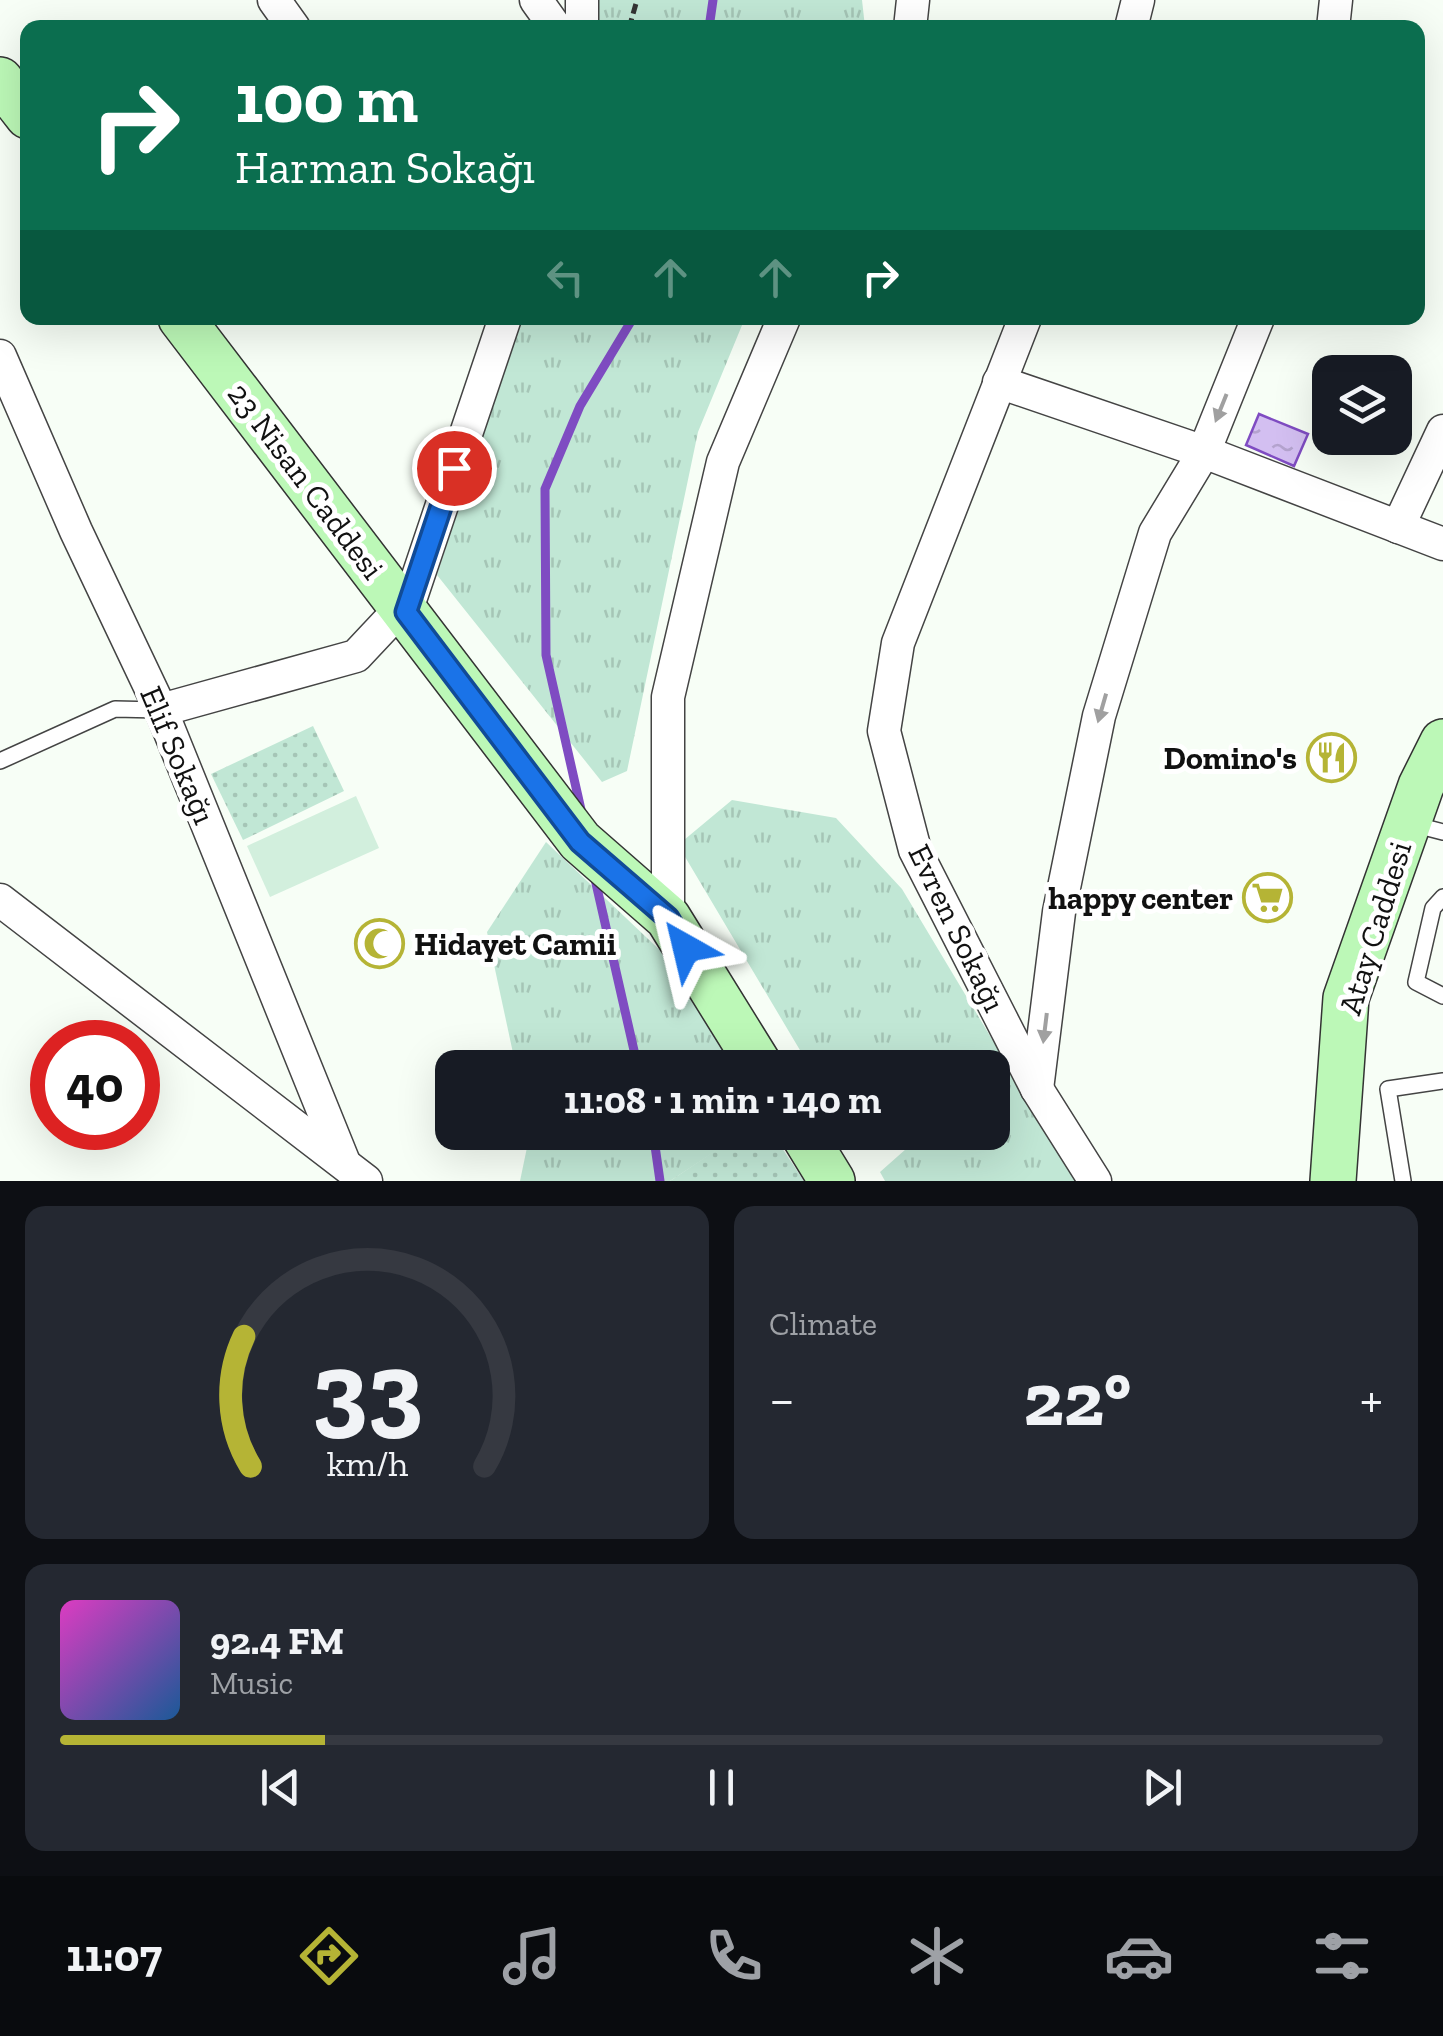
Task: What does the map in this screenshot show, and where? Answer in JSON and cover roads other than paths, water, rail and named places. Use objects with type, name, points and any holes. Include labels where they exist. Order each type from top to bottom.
[{"type":"street","points":[[0,80],[20,106]]},
{"type":"street","name":"23 Nisan Caddesi","points":[[186,325],[580,842],[668,918],[750,1050]]},
{"type":"street","points":[[161,710],[356,656],[387,623],[406,612],[494,325]]},
{"type":"street","points":[[668,918],[668,697],[723,462],[781,325]]},
{"type":"street","name":"Evren Sokağı","points":[[1022,325],[898,643],[884,731],[915,850],[1037,1089],[1096,1181]]},
{"type":"street","points":[[1037,1089],[1059,912],[1099,716],[1155,533],[1204,452],[1255,325]]},
{"type":"street","name":"Elif Sokağı","points":[[0,356],[76,532],[161,710],[354,1171]]},
{"type":"street","points":[[998,382],[1204,452],[1443,544]]},
{"type":"street","points":[[1398,527],[1443,431]]},
{"type":"street","name":"Atay Caddesi","points":[[1333,1181],[1346,998],[1426,827],[1443,742]]},
{"type":"street","points":[[0,900],[354,1171]]},
{"type":"street","points":[[813,1150],[832,1181]]},
{"type":"lane","points":[[0,761],[115,708],[161,710]]},
{"type":"lane","points":[[1443,897],[1433,908],[1416,982],[1443,996]]},
{"type":"lane","points":[[1403,1181],[1388,1089],[1443,1081]]},
{"type":"water","points":[[1259,414],[1308,434],[1294,466],[1246,445]]},
{"type":"waterway","points":[[710,20],[713,0]]},
{"type":"waterway","points":[[582,814],[546,655],[545,489],[580,406],[629,325]]},
{"type":"waterway","points":[[595,879],[634,1050]]},
{"type":"waterway","points":[[656,1150],[660,1181]]},
{"type":"place","name":"Domino's","points":[[1332,758]]},
{"type":"place","name":"happy center","points":[[1268,898]]},
{"type":"place","name":"Hidayet Camii","points":[[379,944]]}]
